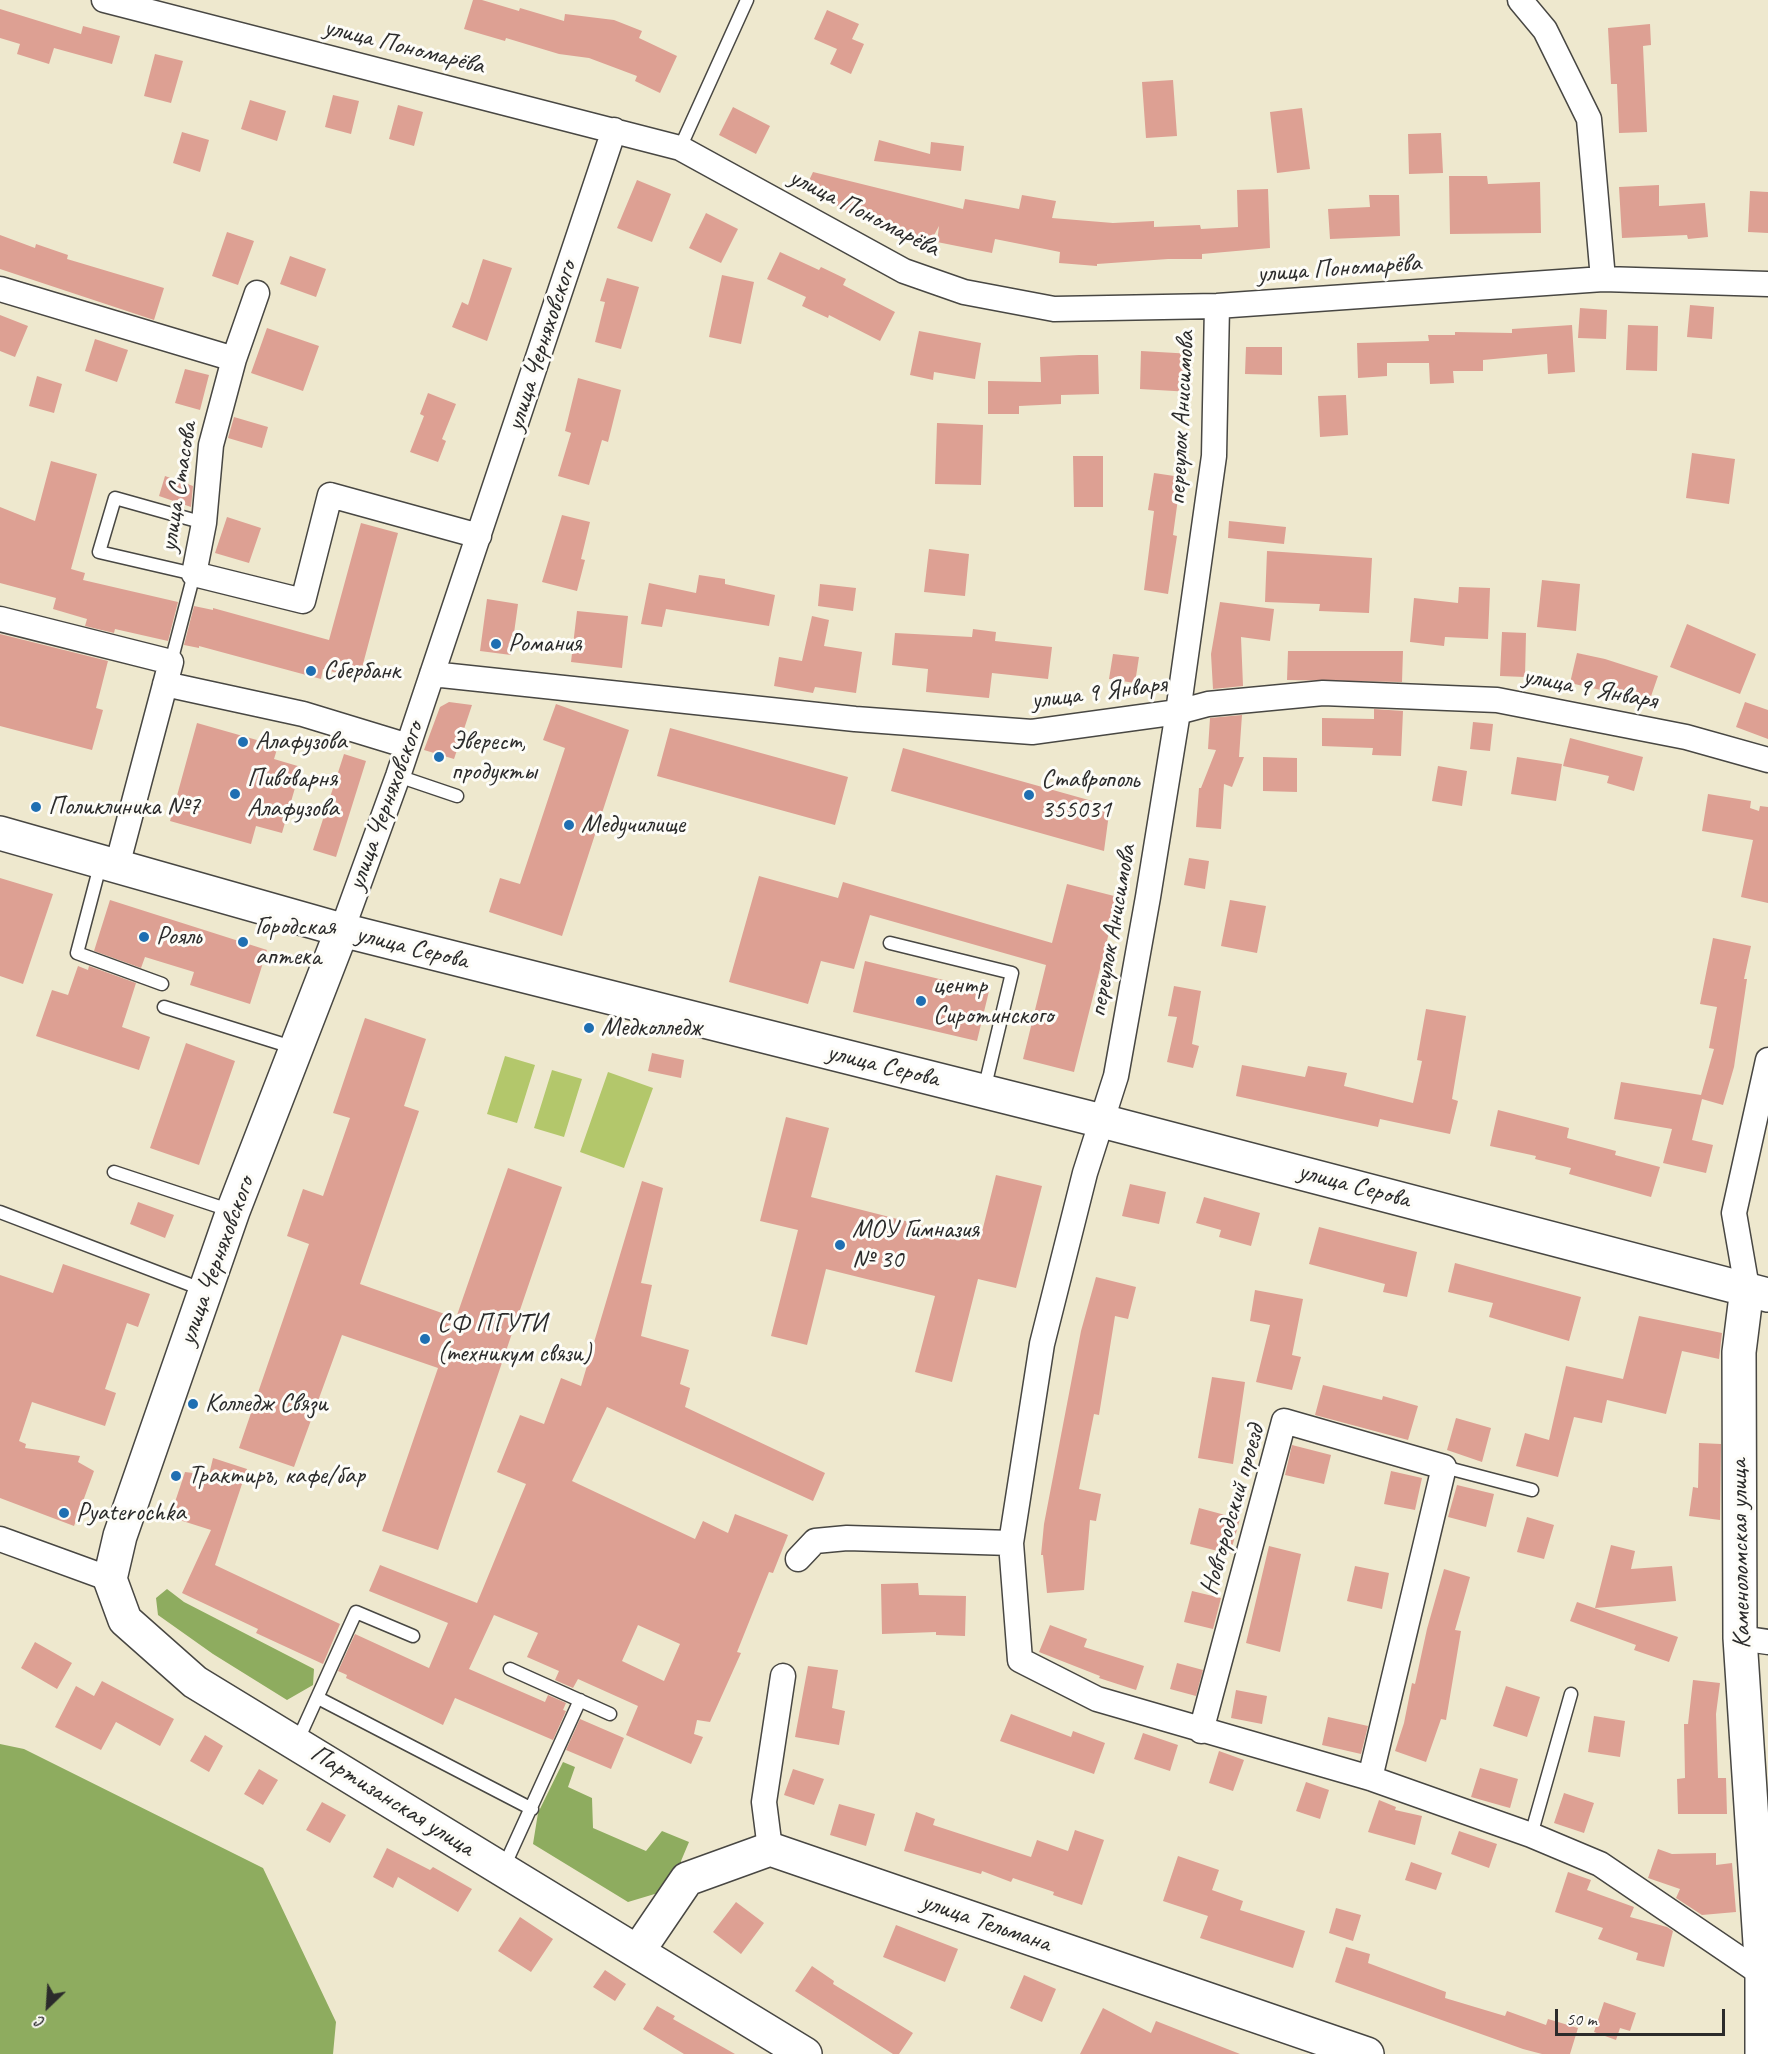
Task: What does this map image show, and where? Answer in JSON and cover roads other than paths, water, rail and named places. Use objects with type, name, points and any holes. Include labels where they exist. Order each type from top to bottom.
[{"type":"main road","name":"улица Серова","points":[[0,833],[342,930],[1102,1121],[1757,1292]]},
{"type":"main road","name":"улица Черняховского","points":[[110,1579],[120,1536],[233,1211],[342,930]]},
{"type":"main road","name":"Каменоломская улица","points":[[1757,1292],[1739,1352],[1754,1640],[1762,2054]]},
{"type":"main road","name":"Партизанская улица","points":[[110,1579],[125,1620],[195,1682],[297,1742],[502,1871],[638,1951],[805,2054]]},
{"type":"main road","points":[[638,1951],[687,1879],[770,1849]]},
{"type":"main road","name":"улица Тельмана","points":[[770,1849],[1367,2054]]},
{"type":"street","name":"улица Пономарёва","points":[[104,0],[680,148],[904,271],[964,292],[1054,309],[1216,306],[1603,279],[1768,284]]},
{"type":"street","points":[[1520,0],[1545,30],[1590,118],[1603,279]]},
{"type":"street","name":"улица Черняховского","points":[[342,930],[398,776],[614,130]]},
{"type":"street","points":[[0,289],[234,359]]},
{"type":"street","name":"улица Стасова","points":[[257,293],[234,359],[211,445],[204,523],[194,574],[303,601],[330,495],[479,536]]},
{"type":"street","name":"переулок Анисимова","points":[[1202,1731],[1097,1699],[1020,1660],[1011,1543],[1042,1344],[1085,1173],[1118,1065],[1178,712],[1214,456],[1216,306]]},
{"type":"street","points":[[0,619],[408,746]]},
{"type":"street","points":[[110,864],[168,673]]},
{"type":"street","name":"улица 9 Января","points":[[432,674],[855,719],[1032,732],[1178,712],[1208,704],[1323,693],[1497,700],[1686,737],[1768,760]]},
{"type":"street","name":"Каменоломская улица","points":[[1757,1292],[1734,1214],[1768,1060]]},
{"type":"street","name":"Новгородский проезд","points":[[1202,1731],[1284,1421],[1444,1467]]},
{"type":"street","points":[[1370,1778],[1444,1467]]},
{"type":"street","points":[[798,1559],[815,1541],[847,1538],[1011,1543]]},
{"type":"street","points":[[0,1539],[110,1579]]},
{"type":"street","points":[[770,1849],[764,1802],[783,1676]]},
{"type":"street","points":[[1202,1731],[1370,1778],[1531,1834],[1600,1864],[1761,1974]]},
{"type":"lane","points":[[680,148],[747,0]]},
{"type":"lane","points":[[168,673],[194,574],[99,552],[115,498],[204,523]]},
{"type":"lane","points":[[398,776],[457,796]]},
{"type":"lane","points":[[110,864],[77,953],[162,984]]},
{"type":"lane","points":[[890,943],[1012,973],[984,1091]]},
{"type":"lane","points":[[165,1007],[296,1049]]},
{"type":"lane","points":[[114,1172],[233,1211]]},
{"type":"lane","points":[[0,1212],[205,1291]]},
{"type":"lane","points":[[1444,1467],[1532,1490]]},
{"type":"lane","points":[[297,1742],[356,1612],[413,1636]]},
{"type":"lane","points":[[510,1669],[610,1714]]},
{"type":"lane","points":[[1531,1834],[1571,1694]]},
{"type":"lane","points":[[318,1698],[532,1809]]},
{"type":"lane","points":[[502,1871],[580,1700]]},
{"type":"place","name":"Романия","points":[[496,644]]},
{"type":"place","name":"Сбербанк","points":[[311,671]]},
{"type":"place","name":"Алафузова","points":[[243,742]]},
{"type":"place","name":"Эверест, продукты","points":[[439,757]]},
{"type":"place","name":"Пивоварня Алафузова","points":[[235,794]]},
{"type":"place","name":"Ставрополь 355031","points":[[1029,795]]},
{"type":"place","name":"Поликлиника №7","points":[[36,807]]},
{"type":"place","name":"Медучилище","points":[[569,825]]},
{"type":"place","name":"Рояль","points":[[144,937]]},
{"type":"place","name":"Городская аптека","points":[[243,942]]},
{"type":"place","name":"центр Сиротинского","points":[[921,1001]]},
{"type":"place","name":"Медколледж","points":[[589,1028]]},
{"type":"place","name":"МОУ Гимназия № 30","points":[[840,1245]]},
{"type":"place","name":"СФ ПГУТИ (техникум связи)","points":[[425,1339]]},
{"type":"place","name":"Колледж Связи","points":[[193,1404]]},
{"type":"place","name":"Трактиръ, кафе/бар","points":[[176,1476]]},
{"type":"place","name":"Pyaterochka","points":[[64,1513]]}]
